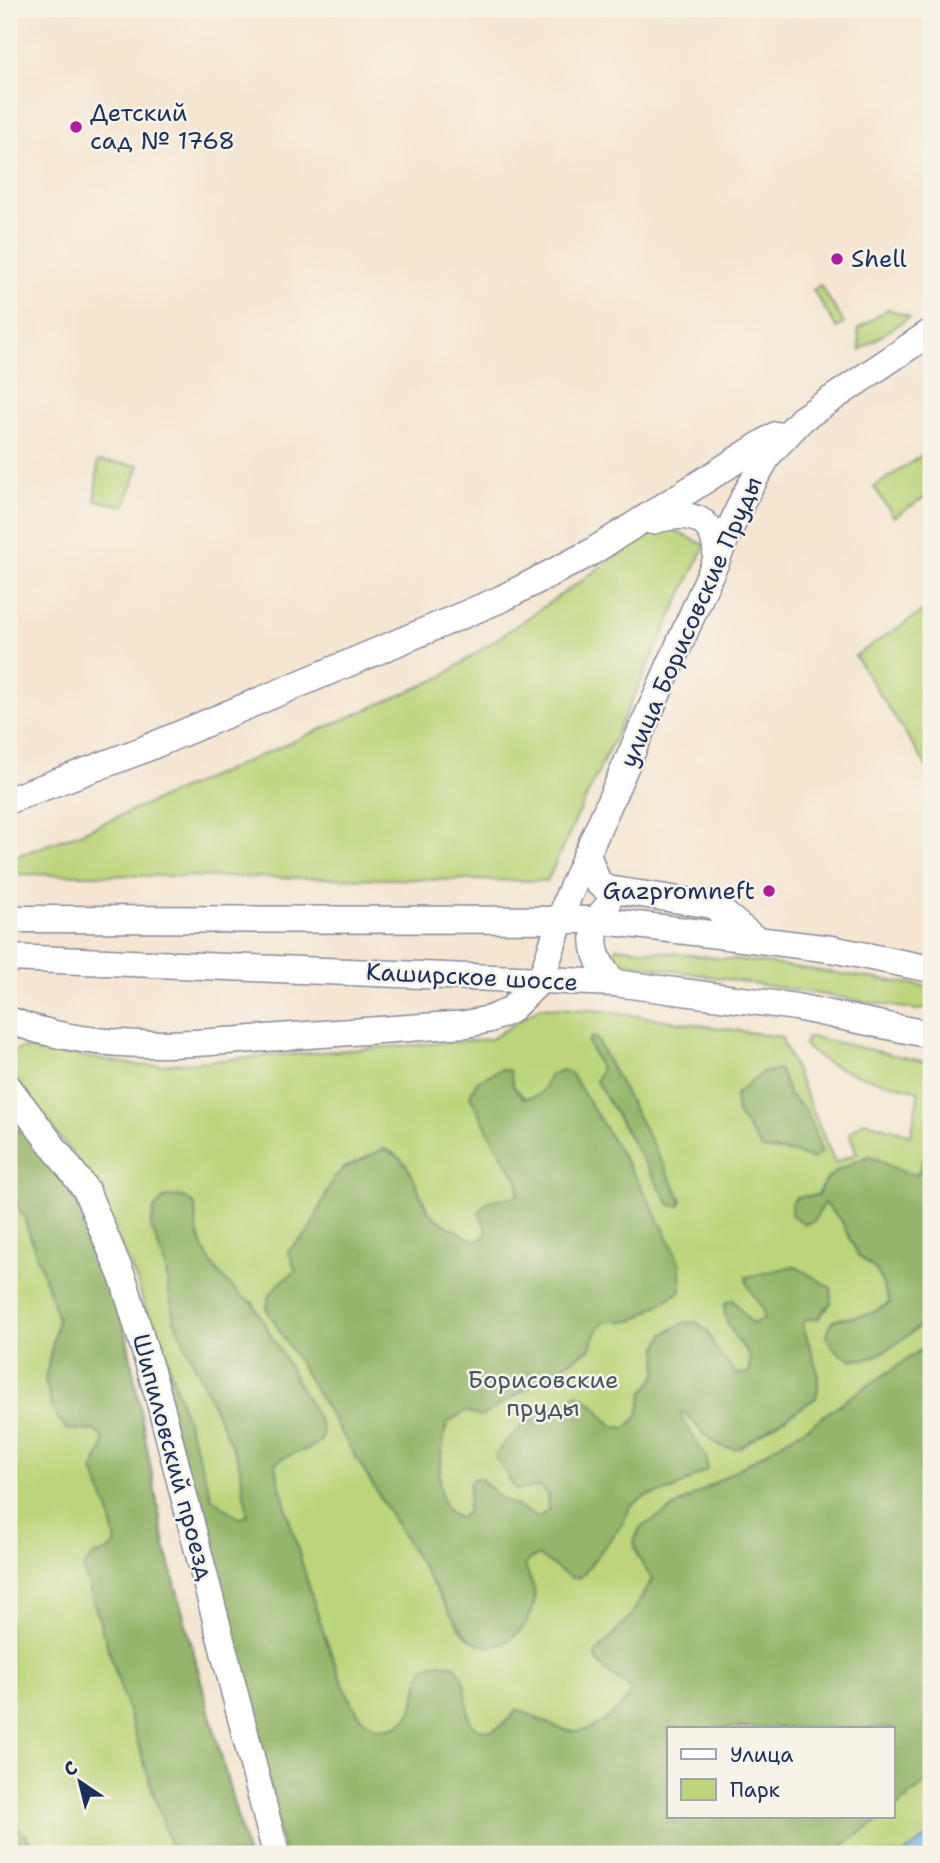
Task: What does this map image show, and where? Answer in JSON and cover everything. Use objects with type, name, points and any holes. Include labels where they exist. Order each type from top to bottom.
[{"type":"main road","name":"улица Борисовские Пруды","points":[[541,980],[561,919],[587,854],[744,497],[769,454],[802,419],[931,332]]},
{"type":"main road","points":[[9,800],[140,751],[545,578],[627,530],[802,419]]},
{"type":"main road","points":[[627,530],[668,516],[693,516],[710,528],[717,542],[716,565]]},
{"type":"main road","points":[[587,854],[598,883],[607,889],[713,905],[754,938]]},
{"type":"main road","points":[[615,983],[596,960],[596,920],[609,905],[630,894]]},
{"type":"main road","points":[[9,919],[596,920],[754,938],[931,969]]},
{"type":"main road","name":"Каширское шоссе","points":[[9,958],[615,983],[796,1007],[931,1035]]},
{"type":"main road","points":[[9,1020],[21,1032],[85,1040],[180,1045],[466,1024],[490,1019],[509,1011],[541,980]]},
{"type":"main road","name":"Шипиловский проезд","points":[[9,1088],[86,1190],[124,1281],[162,1408],[276,1854]]},
{"type":"green space","points":[[820,285],[844,323],[837,328],[813,290]]},
{"type":"green space","points":[[888,309],[910,317],[860,350],[858,329]]},
{"type":"green space","points":[[931,449],[931,493],[894,517],[874,487]]},
{"type":"green space","points":[[98,461],[139,465],[125,506],[95,500]]},
{"type":"green space","points":[[662,525],[705,545],[547,881],[9,874],[9,859],[80,833],[440,678]]},
{"type":"green space","points":[[931,606],[931,773],[855,656]]},
{"type":"green space","points":[[616,947],[765,963],[926,986],[931,990],[931,1007],[917,1010],[622,962],[614,956]]},
{"type":"green space","name":"Борисовские пруды","points":[[540,1007],[605,1011],[781,1037],[835,1163],[857,1153],[849,1133],[864,1121],[911,1135],[919,1091],[843,1070],[815,1055],[804,1045],[806,1039],[812,1037],[931,1063],[931,1835],[903,1854],[297,1854],[281,1787],[138,1283],[91,1179],[10,1071],[9,1058],[13,1051],[24,1048],[144,1066],[491,1039]]},
{"type":"green space","points":[[592,1037],[596,1038],[682,1200],[680,1206],[670,1205],[596,1081],[601,1070],[588,1042]]},
{"type":"green space","points":[[501,1069],[510,1071],[514,1087],[524,1098],[534,1097],[541,1092],[549,1076],[561,1070],[571,1073],[644,1191],[674,1249],[680,1266],[681,1291],[633,1321],[608,1321],[600,1326],[588,1350],[481,1417],[466,1411],[447,1423],[440,1476],[444,1503],[450,1513],[460,1518],[467,1512],[470,1483],[474,1478],[481,1479],[502,1499],[538,1517],[548,1511],[547,1494],[541,1487],[516,1490],[495,1456],[502,1446],[532,1420],[578,1394],[595,1406],[612,1426],[626,1428],[638,1416],[643,1393],[657,1375],[658,1347],[664,1334],[683,1323],[697,1322],[708,1332],[714,1346],[736,1374],[749,1373],[750,1356],[732,1331],[724,1310],[725,1303],[733,1300],[752,1324],[764,1319],[746,1277],[795,1266],[831,1288],[831,1303],[818,1318],[805,1320],[803,1323],[817,1370],[816,1398],[739,1448],[715,1443],[684,1412],[680,1414],[707,1459],[707,1470],[672,1490],[646,1496],[631,1506],[622,1524],[581,1577],[571,1578],[539,1556],[530,1559],[525,1565],[534,1590],[534,1601],[526,1623],[510,1640],[488,1646],[469,1638],[451,1615],[267,1310],[267,1303],[280,1283],[296,1271],[288,1251],[308,1233],[333,1179],[344,1168],[383,1149],[394,1153],[408,1167],[425,1205],[434,1217],[474,1241],[482,1239],[487,1232],[479,1212],[484,1205],[489,1201],[518,1195],[519,1182],[470,1096],[477,1081]]},
{"type":"green space","points":[[780,1070],[789,1095],[806,1111],[822,1152],[812,1159],[795,1153],[762,1149],[737,1113],[735,1095],[763,1072]]},
{"type":"green space","points":[[9,1107],[38,1137],[118,1290],[165,1546],[247,1854],[9,1854]]},
{"type":"green space","points":[[9,1128],[38,1137],[75,1194],[118,1290],[165,1546],[247,1854],[173,1854],[83,1569],[93,1555],[105,1553],[116,1544],[110,1515],[93,1470],[103,1447],[103,1438],[95,1431],[66,1429],[53,1411],[45,1380],[58,1319],[24,1218],[9,1192]]},
{"type":"green space","points":[[931,1152],[931,1317],[885,1351],[859,1360],[846,1357],[831,1345],[828,1339],[833,1320],[870,1314],[890,1303],[877,1271],[858,1255],[841,1220],[824,1203],[814,1221],[805,1224],[791,1215],[791,1205],[796,1197],[818,1195],[821,1187],[832,1175],[869,1156],[900,1171],[918,1174],[923,1160]]},
{"type":"green space","points":[[164,1198],[186,1198],[195,1205],[197,1231],[207,1254],[227,1283],[253,1303],[322,1426],[322,1439],[311,1448],[287,1456],[276,1463],[276,1471],[302,1564],[341,1680],[354,1707],[366,1722],[381,1728],[391,1728],[405,1720],[415,1701],[423,1671],[430,1665],[441,1663],[457,1667],[464,1682],[470,1723],[477,1728],[496,1729],[517,1709],[554,1726],[576,1731],[598,1724],[611,1715],[621,1706],[631,1690],[601,1666],[595,1654],[631,1616],[652,1579],[638,1557],[634,1542],[640,1528],[813,1424],[931,1342],[931,1455],[920,1460],[920,1471],[931,1489],[931,1779],[894,1809],[894,1727],[667,1727],[667,1818],[882,1818],[831,1854],[285,1854],[280,1841],[263,1752],[154,1362],[157,1357],[163,1355],[167,1360],[212,1498],[239,1518],[248,1516],[239,1462],[174,1320],[165,1265],[151,1226],[154,1209]]},
{"type":"green space","points":[[9,1818],[28,1838],[35,1854],[9,1854]]},
{"type":"water","points":[[931,1835],[931,1854],[903,1854]]},
{"type":"place","name":"Детский сад № 1768","points":[[76,127]]},
{"type":"place","name":"Shell","points":[[837,259]]},
{"type":"place","name":"Gazpromneft","points":[[769,891]]}]
